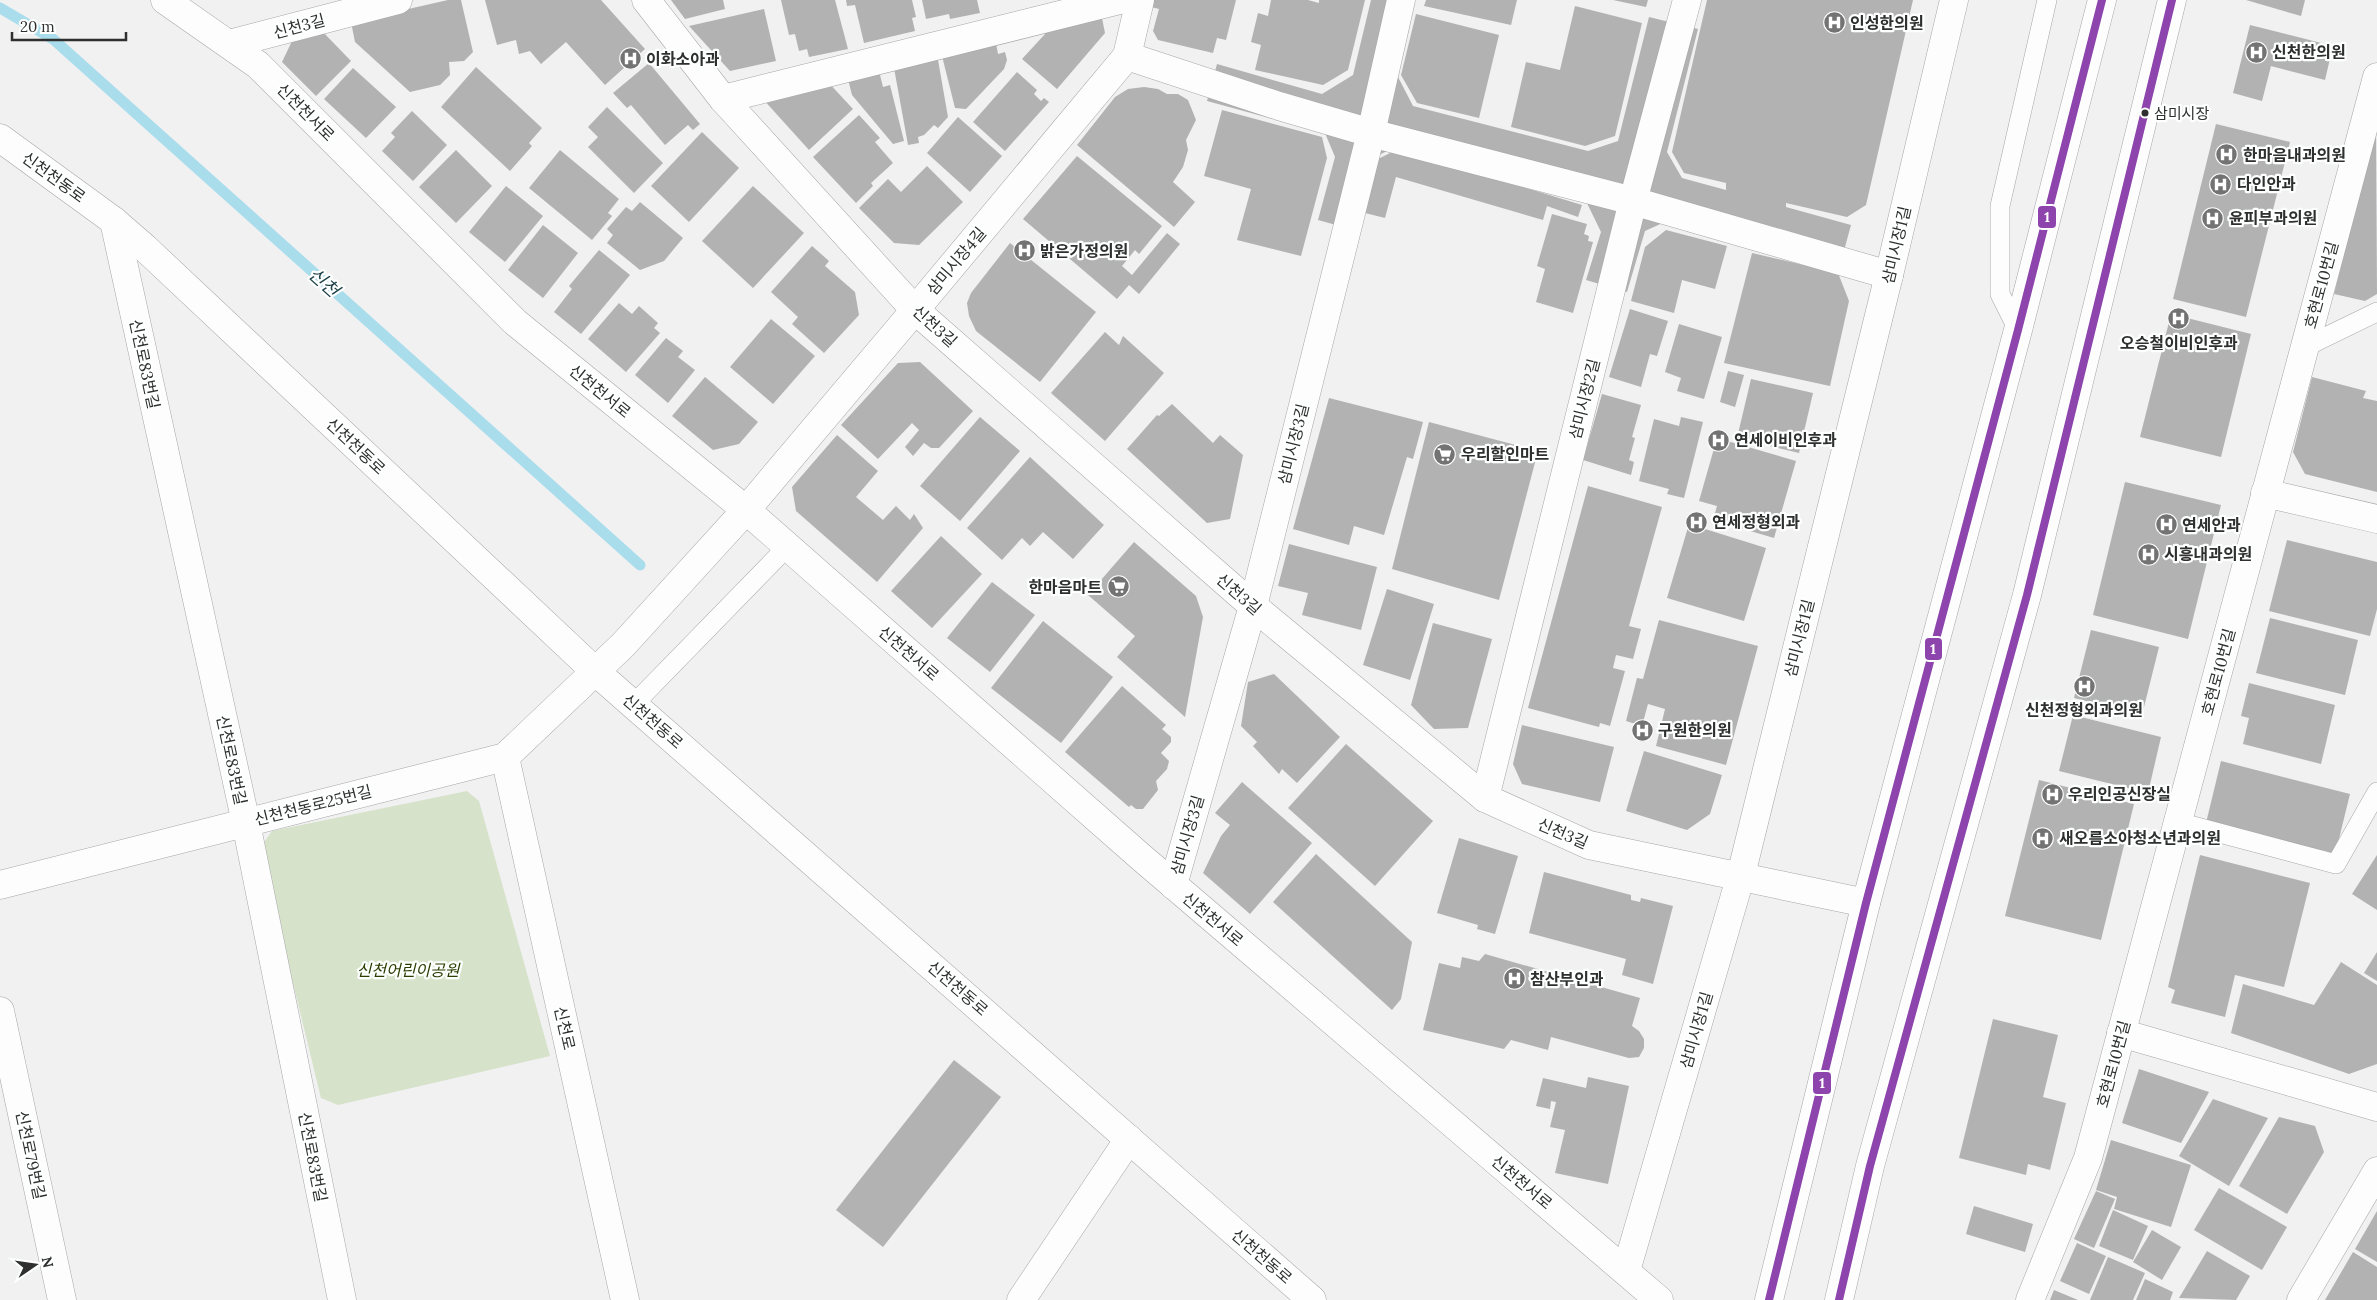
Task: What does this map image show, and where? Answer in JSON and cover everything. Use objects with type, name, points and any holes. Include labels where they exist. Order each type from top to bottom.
[{"type":"street","name":"신천천서로","points":[[165,0],[258,65],[515,322],[746,510],[1173,885],[1660,1300]]},
{"type":"street","name":"신천3길","points":[[229,44],[398,0]]},
{"type":"street","name":"신천3길","points":[[646,0],[723,99],[915,310],[1253,606],[1485,798],[1589,845],[1741,875],[1866,903]]},
{"type":"street","points":[[723,99],[1120,0]]},
{"type":"street","name":"삼미시장4길","points":[[623,645],[746,510],[1127,56],[1140,0]]},
{"type":"street","name":"삼미시장3길","points":[[1173,885],[1253,606],[1371,133],[1401,0]]},
{"type":"street","name":"삼미시장2길","points":[[1485,798],[1633,201],[1687,0]]},
{"type":"street","name":"삼미시장1길","points":[[1626,1271],[1741,875],[1889,276],[1954,0]]},
{"type":"street","points":[[1769,1300],[1866,903],[2018,330],[2102,0]]},
{"type":"street","points":[[1839,1300],[1870,1166],[2027,595],[2172,0]]},
{"type":"street","points":[[1127,56],[1371,133],[1633,201],[1889,276]]},
{"type":"street","name":"호현로10번길","points":[[2030,1300],[2088,1158],[2377,77]]},
{"type":"street","name":"신천천동로","points":[[0,138],[114,222],[596,672],[1312,1300]]},
{"type":"street","name":"신천로83번길","points":[[114,222],[246,823],[342,1300]]},
{"type":"street","points":[[2266,493],[2377,519]]},
{"type":"street","name":"신천천동로25번길","points":[[0,885],[505,757],[623,645]]},
{"type":"street","name":"신천로","points":[[505,757],[625,1300]]},
{"type":"street","name":"신천로79번길","points":[[0,1010],[62,1300]]},
{"type":"street","points":[[2121,1033],[2377,1107]]},
{"type":"street","points":[[1021,1300],[1129,1139]]},
{"type":"street","points":[[2302,1300],[2377,1171]]},
{"type":"lane","points":[[2018,330],[2000,294],[2000,206],[2047,0]]},
{"type":"lane","points":[[2305,347],[2377,312]]},
{"type":"lane","points":[[634,704],[788,546]]},
{"type":"lane","points":[[2178,822],[2336,864],[2377,792]]},
{"type":"green space","name":"신천어린이공원","points":[[467,791],[479,801],[550,1056],[338,1105],[321,1098],[260,848],[272,831]]},
{"type":"building","points":[[448,0],[461,0],[473,52],[464,61],[449,62],[450,75],[440,85],[410,92],[355,42],[351,22]]},
{"type":"building","points":[[485,0],[601,0],[645,49],[605,85],[566,42],[541,64],[530,51],[519,54],[516,40],[497,45]]},
{"type":"building","points":[[671,0],[723,0],[725,9],[685,19]]},
{"type":"building","points":[[781,0],[835,0],[848,49],[809,57],[807,49],[799,51],[795,34],[789,35]]},
{"type":"building","points":[[846,0],[912,0],[916,17],[912,18],[915,31],[864,43],[855,5],[847,6]]},
{"type":"building","points":[[922,0],[977,0],[980,13],[950,19],[949,14],[926,19]]},
{"type":"building","points":[[1152,0],[1236,0],[1226,40],[1217,38],[1213,53],[1158,40],[1153,31],[1159,9],[1151,7]]},
{"type":"building","points":[[1271,0],[1308,0],[1319,3],[1319,0],[1365,0],[1348,70],[1323,85],[1255,70],[1261,45],[1251,42],[1258,13],[1268,16]]},
{"type":"building","points":[[1371,0],[1414,0],[1397,75],[1413,106],[1588,151],[1618,141],[1649,17],[1698,29],[1667,152],[1682,178],[1726,190],[1726,183],[1684,173],[1672,152],[1707,0],[1913,0],[1866,205],[1847,217],[1786,203],[1786,207],[1851,225],[1839,269],[1667,221],[1645,231],[1627,292],[1586,280],[1601,232],[1585,199],[1397,146],[1373,158],[1354,230],[1318,220],[1335,157],[1325,133],[1207,101],[1217,64],[1322,94],[1353,75]]},
{"type":"building","points":[[1426,0],[1517,0],[1511,25],[1424,6]]},
{"type":"building","points":[[1613,0],[1648,0],[1646,7]]},
{"type":"building","points":[[2246,0],[2305,0],[2301,16]]},
{"type":"building","points":[[1575,6],[1642,23],[1615,136],[1585,146],[1511,127],[1526,62],[1560,70]]},
{"type":"building","points":[[764,9],[776,61],[730,71],[689,26]]},
{"type":"building","points":[[1101,13],[1105,33],[1057,89],[1022,59],[1045,34],[1042,24]]},
{"type":"building","points":[[1416,14],[1499,35],[1479,118],[1417,103],[1401,75]]},
{"type":"building","points":[[2250,25],[2333,46],[2325,80],[2271,66],[2262,101],[2233,93]]},
{"type":"building","points":[[321,30],[351,61],[316,96],[282,62],[293,39]]},
{"type":"building","points":[[996,43],[998,54],[1005,52],[1007,60],[1004,69],[966,109],[955,108],[942,56]]},
{"type":"building","points":[[938,60],[948,117],[938,128],[934,125],[924,135],[918,137],[919,143],[908,145],[894,68]]},
{"type":"building","points":[[649,63],[700,124],[693,130],[688,125],[665,145],[631,105],[627,108],[613,93]]},
{"type":"building","points":[[476,67],[542,128],[529,143],[532,146],[510,171],[441,107]]},
{"type":"building","points":[[878,67],[883,87],[890,85],[904,141],[893,144],[852,95],[847,75]]},
{"type":"building","points":[[353,68],[396,107],[366,138],[324,99]]},
{"type":"building","points":[[1017,72],[1037,90],[1034,94],[1041,101],[1044,98],[1049,102],[1005,151],[973,122]]},
{"type":"building","points":[[827,81],[853,109],[809,150],[762,98]]},
{"type":"building","points":[[1144,87],[1158,89],[1167,94],[1178,94],[1188,100],[1196,120],[1186,140],[1188,150],[1183,167],[1173,182],[1195,202],[1174,227],[1077,145],[1115,97],[1128,89]]},
{"type":"building","points":[[607,107],[663,163],[634,193],[588,147],[598,137],[588,127]]},
{"type":"building","points":[[1222,110],[1322,137],[1327,158],[1301,256],[1237,240],[1251,189],[1204,176]]},
{"type":"building","points":[[412,111],[447,145],[413,181],[382,151],[395,137],[391,133]]},
{"type":"building","points":[[859,115],[880,138],[875,142],[893,163],[871,183],[873,186],[856,203],[813,157]]},
{"type":"building","points":[[958,117],[1002,156],[970,192],[927,153]]},
{"type":"building","points":[[2376,123],[2377,294],[2365,301],[2334,294]]},
{"type":"building","points":[[2216,124],[2290,142],[2246,317],[2173,299]]},
{"type":"building","points":[[702,132],[739,168],[689,222],[651,186]]},
{"type":"building","points":[[1398,149],[1582,205],[1578,217],[1547,206],[1543,220],[1396,177],[1385,218],[1361,212],[1376,160]]},
{"type":"building","points":[[456,150],[492,186],[456,223],[419,187]]},
{"type":"building","points":[[560,150],[619,199],[608,213],[612,216],[592,240],[529,188]]},
{"type":"building","points":[[1077,156],[1162,226],[1139,254],[1135,250],[1122,266],[1132,275],[1167,233],[1180,244],[1139,294],[1129,285],[1117,299],[1023,219]]},
{"type":"building","points":[[927,166],[963,202],[919,245],[894,243],[859,208],[888,179],[901,192]]},
{"type":"building","points":[[506,186],[543,216],[505,262],[469,232]]},
{"type":"building","points":[[753,186],[804,233],[753,288],[702,241]]},
{"type":"building","points":[[640,202],[683,238],[664,261],[640,270],[607,243],[613,235],[607,229],[626,207],[632,211]]},
{"type":"building","points":[[1552,214],[1587,224],[1584,234],[1589,236],[1588,241],[1593,242],[1573,313],[1536,302],[1545,269],[1537,266]]},
{"type":"building","points":[[543,225],[578,253],[543,298],[508,270]]},
{"type":"building","points":[[1666,230],[1727,246],[1715,289],[1682,280],[1674,313],[1631,301],[1645,247]]},
{"type":"building","points":[[1010,243],[1096,312],[1040,382],[976,331],[969,316],[967,303],[971,293]]},
{"type":"building","points":[[812,246],[829,261],[825,266],[855,292],[859,315],[824,353],[792,324],[798,317],[771,292]]},
{"type":"building","points":[[599,250],[630,275],[581,334],[554,312],[572,289],[569,286]]},
{"type":"building","points":[[1752,253],[1838,273],[1849,301],[1830,386],[1724,363]]},
{"type":"building","points":[[619,303],[632,314],[639,306],[658,323],[654,328],[660,333],[626,372],[588,339]]},
{"type":"building","points":[[1630,309],[1668,321],[1657,356],[1650,354],[1641,387],[1609,377]]},
{"type":"building","points":[[2171,314],[2251,334],[2221,457],[2140,437]]},
{"type":"building","points":[[771,319],[815,356],[773,404],[730,367]]},
{"type":"building","points":[[1679,324],[1722,337],[1704,399],[1677,391],[1681,378],[1665,372]]},
{"type":"building","points":[[1105,332],[1119,345],[1123,336],[1164,373],[1105,441],[1051,393]]},
{"type":"building","points":[[666,338],[683,351],[678,357],[695,370],[668,403],[635,375]]},
{"type":"building","points":[[920,362],[973,411],[939,448],[931,448],[924,443],[913,456],[905,447],[919,430],[912,423],[878,459],[841,425],[898,363]]},
{"type":"building","points":[[1728,371],[1744,375],[1735,407],[1720,402]]},
{"type":"building","points":[[705,377],[758,422],[739,444],[713,450],[672,416]]},
{"type":"building","points":[[2312,377],[2366,391],[2363,398],[2377,401],[2377,492],[2305,474],[2293,452]]},
{"type":"building","points":[[1751,379],[1813,393],[1799,453],[1737,438]]},
{"type":"building","points":[[1602,394],[1641,405],[1632,437],[1635,438],[1629,460],[1634,462],[1631,475],[1583,460]]},
{"type":"building","points":[[1329,398],[1423,422],[1413,459],[1407,457],[1384,535],[1354,526],[1349,545],[1293,529]]},
{"type":"building","points":[[1172,404],[1213,443],[1220,435],[1243,455],[1230,519],[1207,523],[1127,449],[1157,415],[1159,416]]},
{"type":"building","points":[[980,417],[1020,451],[960,521],[920,486]]},
{"type":"building","points":[[1681,417],[1703,422],[1684,498],[1667,494],[1669,489],[1639,481],[1654,419],[1679,426]]},
{"type":"building","points":[[1429,422],[1538,451],[1499,600],[1392,569]]},
{"type":"building","points":[[837,435],[878,471],[856,497],[883,520],[896,506],[910,520],[914,514],[923,528],[877,582],[796,511],[792,487]]},
{"type":"building","points":[[1717,438],[1796,461],[1774,538],[1713,520],[1717,506],[1699,501]]},
{"type":"building","points":[[1030,457],[1104,525],[1073,559],[1043,532],[1030,546],[1022,538],[1002,560],[967,528]]},
{"type":"building","points":[[2125,482],[2221,505],[2188,639],[2093,615]]},
{"type":"building","points":[[1588,486],[1662,507],[1629,626],[1641,629],[1633,659],[1616,655],[1613,668],[1625,671],[1610,726],[1600,723],[1599,727],[1528,708]]},
{"type":"building","points":[[1689,524],[1766,548],[1744,621],[1667,598]]},
{"type":"building","points":[[941,536],[982,574],[932,628],[891,591]]},
{"type":"building","points":[[2287,540],[2377,562],[2377,609],[2370,636],[2269,611]]},
{"type":"building","points":[[1134,542],[1196,596],[1203,617],[1185,717],[1117,657],[1135,636],[1088,595]]},
{"type":"building","points":[[1289,544],[1377,567],[1361,630],[1302,615],[1308,593],[1278,586]]},
{"type":"building","points":[[992,582],[1035,615],[990,672],[947,638]]},
{"type":"building","points":[[1387,589],[1434,604],[1410,680],[1363,665]]},
{"type":"building","points":[[2270,618],[2358,640],[2345,695],[2256,673]]},
{"type":"building","points":[[1659,620],[1758,646],[1726,765],[1656,746],[1665,709],[1648,704],[1642,726],[1626,721],[1637,678],[1643,679]]},
{"type":"building","points":[[1043,621],[1113,677],[1061,743],[991,688]]},
{"type":"building","points":[[1433,623],[1492,639],[1468,728],[1434,729],[1411,705]]},
{"type":"building","points":[[2091,630],[2159,647],[2142,715],[2074,698]]},
{"type":"building","points":[[1274,674],[1340,737],[1297,783],[1282,769],[1279,774],[1253,746],[1257,742],[1241,726],[1248,682]]},
{"type":"building","points":[[2249,683],[2335,705],[2321,764],[2243,744],[2249,718],[2241,716]]},
{"type":"building","points":[[1122,686],[1166,725],[1162,729],[1171,737],[1171,742],[1161,753],[1169,761],[1167,769],[1156,781],[1158,790],[1143,809],[1136,809],[1131,805],[1129,807],[1065,752]]},
{"type":"building","points":[[2073,715],[2161,737],[2148,793],[2059,771]]},
{"type":"building","points":[[1522,725],[1614,747],[1600,802],[1522,784],[1513,764]]},
{"type":"building","points":[[1346,744],[1433,821],[1375,886],[1288,808]]},
{"type":"building","points":[[1644,751],[1722,775],[1710,814],[1687,830],[1626,811]]},
{"type":"building","points":[[2221,761],[2350,794],[2335,855],[2206,823]]},
{"type":"building","points":[[2039,780],[2134,804],[2101,940],[2005,916]]},
{"type":"building","points":[[1242,782],[1312,843],[1250,914],[1203,873],[1221,836],[1230,825],[1215,813]]},
{"type":"building","points":[[1459,838],[1518,856],[1495,934],[1477,929],[1478,925],[1437,913]]},
{"type":"building","points":[[1316,854],[1412,942],[1401,999],[1392,1010],[1273,902]]},
{"type":"building","points":[[2200,855],[2310,883],[2284,987],[2235,975],[2225,1017],[2171,1003],[2175,990],[2168,987]]},
{"type":"building","points":[[2377,855],[2377,910],[2352,894]]},
{"type":"building","points":[[1544,872],[1631,895],[1631,900],[1640,902],[1641,898],[1673,906],[1653,984],[1622,975],[1626,959],[1529,933]]},
{"type":"building","points":[[2377,952],[2377,981],[2364,973]]},
{"type":"building","points":[[1485,954],[1640,998],[1632,1026],[1639,1031],[1644,1039],[1644,1048],[1639,1057],[1629,1058],[1551,1037],[1548,1050],[1511,1040],[1504,1049],[1423,1030],[1439,963],[1460,968],[1462,957],[1479,961]]},
{"type":"building","points":[[2341,962],[2377,985],[2377,1064],[2349,1074],[2231,1033],[2243,984],[2314,1005]]},
{"type":"building","points":[[1993,1019],[2058,1035],[2043,1097],[2066,1103],[2050,1170],[2028,1164],[2026,1175],[1959,1158]]},
{"type":"building","points":[[954,1060],[1001,1097],[883,1247],[836,1210]]},
{"type":"building","points":[[2139,1069],[2209,1092],[2181,1143],[2122,1123]]},
{"type":"building","points":[[1588,1077],[1629,1086],[1608,1184],[1555,1173],[1565,1130],[1550,1127],[1556,1102],[1551,1101],[1550,1109],[1536,1106],[1543,1078],[1586,1088]]},
{"type":"building","points":[[2213,1099],[2268,1118],[2229,1186],[2179,1156]]},
{"type":"building","points":[[2279,1117],[2315,1126],[2324,1152],[2287,1214],[2239,1186]]},
{"type":"building","points":[[2111,1140],[2191,1165],[2171,1227],[2114,1209],[2117,1197],[2096,1190]]},
{"type":"building","points":[[2219,1188],[2287,1227],[2262,1270],[2194,1230]]},
{"type":"building","points":[[2096,1191],[2115,1199],[2094,1248],[2074,1239]]},
{"type":"building","points":[[1974,1206],[2033,1224],[2025,1252],[1966,1234]]},
{"type":"building","points":[[2113,1210],[2148,1226],[2133,1260],[2099,1246]]},
{"type":"building","points":[[2377,1211],[2377,1262],[2355,1249]]},
{"type":"building","points":[[2152,1230],[2181,1247],[2162,1280],[2133,1262]]},
{"type":"building","points":[[2077,1243],[2106,1256],[2089,1294],[2060,1281]]},
{"type":"building","points":[[2207,1251],[2250,1276],[2236,1300],[2179,1298]]},
{"type":"building","points":[[2353,1252],[2377,1267],[2377,1300],[2325,1300]]},
{"type":"building","points":[[2108,1257],[2145,1273],[2133,1300],[2090,1300]]},
{"type":"building","points":[[2145,1279],[2173,1292],[2170,1300],[2136,1300]]},
{"type":"building","points":[[2054,1290],[2078,1300],[2050,1300]]},
{"type":"waterway","name":"신천","points":[[0,8],[53,39],[640,565]]},
{"type":"transit line","name":"1","points":[[1769,1300],[1866,903],[2018,330],[2102,0]]},
{"type":"transit line","name":"1","points":[[1839,1300],[1870,1166],[2027,595],[2172,0]]},
{"type":"place","name":"인성한의원","points":[[1834,23]]},
{"type":"place","name":"신천한의원","points":[[2256,52]]},
{"type":"place","name":"이화소아과","points":[[630,59]]},
{"type":"place","name":"삼미시장","points":[[2145,113]]},
{"type":"place","name":"한마음내과의원","points":[[2227,155]]},
{"type":"place","name":"다인안과","points":[[2221,184]]},
{"type":"place","name":"윤피부과의원","points":[[2213,218]]},
{"type":"place","name":"밝은가정의원","points":[[1024,251]]},
{"type":"place","name":"오승철이비인후과","points":[[2179,319]]},
{"type":"place","name":"연세이비인후과","points":[[1718,440]]},
{"type":"place","name":"우리할인마트","points":[[1445,454]]},
{"type":"place","name":"연세정형외과","points":[[1696,522]]},
{"type":"place","name":"연세안과","points":[[2166,525]]},
{"type":"place","name":"시흥내과의원","points":[[2148,554]]},
{"type":"place","name":"한마음마트","points":[[1118,587]]},
{"type":"place","name":"신천정형외과의원","points":[[2084,686]]},
{"type":"place","name":"구원한의원","points":[[1642,730]]},
{"type":"place","name":"우리인공신장실","points":[[2052,794]]},
{"type":"place","name":"새오름소아청소년과의원","points":[[2043,838]]},
{"type":"place","name":"참산부인과","points":[[1514,979]]}]
